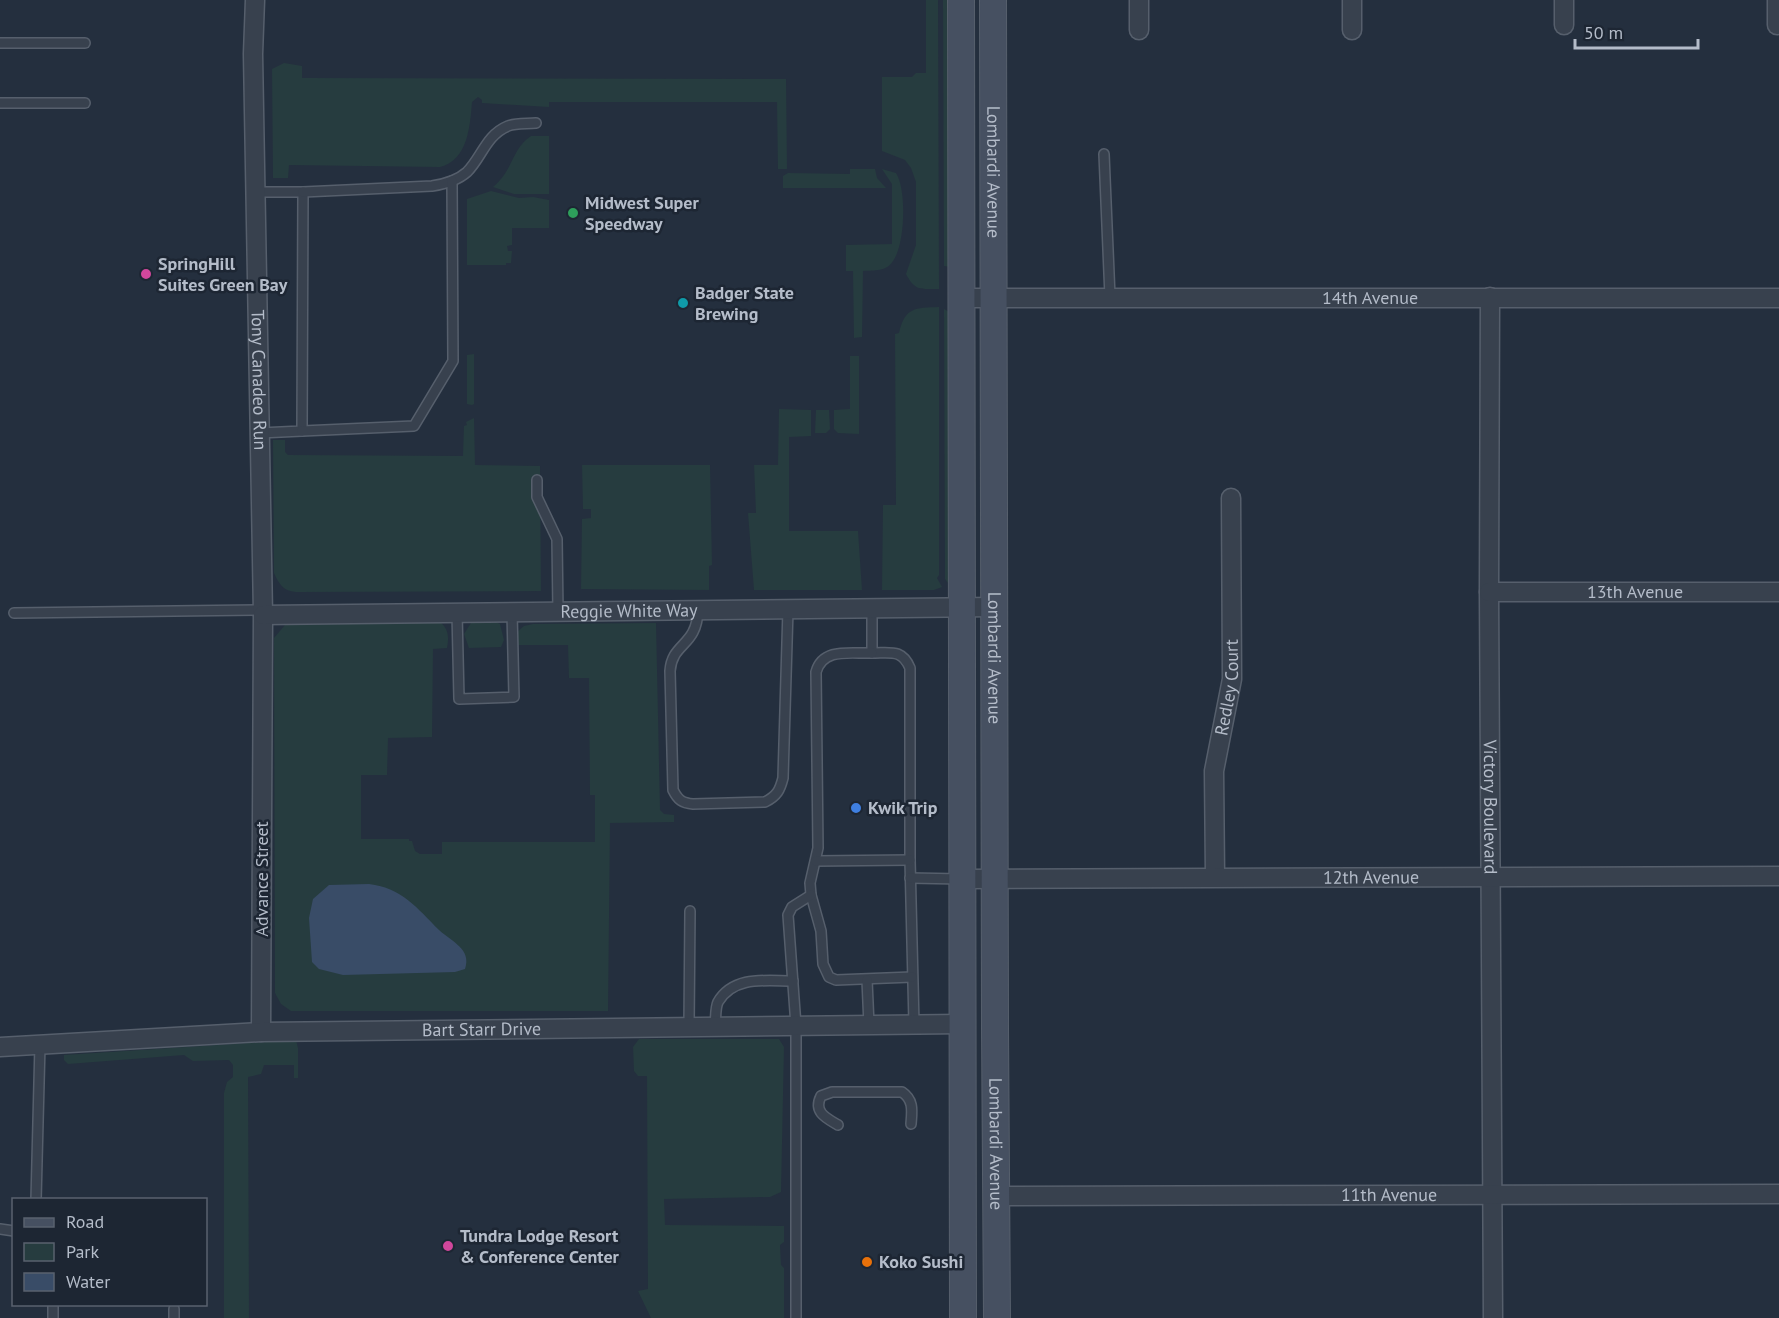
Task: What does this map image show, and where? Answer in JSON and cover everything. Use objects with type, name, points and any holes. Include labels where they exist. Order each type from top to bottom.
[{"type":"main road","name":"Lombardi Avenue","points":[[961,0],[963,1318]]},
{"type":"main road","name":"Lombardi Avenue","points":[[993,0],[997,1318]]},
{"type":"main road","points":[[962,1024],[974,1025],[980,1029],[986,1066],[995,1075]]},
{"type":"street","name":"Tony Canadeo Run","points":[[255,0],[253,54],[263,613],[262,726]]},
{"type":"street","points":[[1139,0],[1139,30]]},
{"type":"street","points":[[1352,0],[1352,30]]},
{"type":"street","points":[[1564,0],[1564,25]]},
{"type":"street","points":[[1777,0],[1777,24]]},
{"type":"street","name":"Victory Boulevard","points":[[1490,297],[1489,592],[1493,1318]]},
{"type":"street","name":"14th Avenue","points":[[962,298],[1779,298]]},
{"type":"street","name":"Redley Court","points":[[1215,876],[1214,771],[1232,679],[1231,498]]},
{"type":"street","name":"13th Avenue","points":[[1489,592],[1779,592]]},
{"type":"street","name":"Reggie White Way","points":[[263,613],[995,607]]},
{"type":"street","name":"Advance Street","points":[[261,1032],[262,726]]},
{"type":"street","name":"12th Avenue","points":[[963,879],[1215,876],[1779,876]]},
{"type":"street","name":"Bart Starr Drive","points":[[0,1047],[261,1032],[962,1024]]},
{"type":"street","name":"11th Avenue","points":[[997,1196],[1779,1194]]},
{"type":"lane","points":[[0,43],[85,43]]},
{"type":"lane","points":[[0,103],[85,103]]},
{"type":"lane","points":[[256,192],[432,186],[452,181],[466,173],[487,142],[507,126],[536,123]]},
{"type":"lane","points":[[1104,154],[1110,297]]},
{"type":"lane","points":[[260,433],[414,426],[453,361],[452,181]]},
{"type":"lane","points":[[303,192],[303,431]]},
{"type":"lane","points":[[537,480],[537,497],[557,539],[558,612]]},
{"type":"lane","points":[[872,608],[872,653]]},
{"type":"lane","points":[[698,610],[695,632],[674,654],[670,671],[673,790],[683,803],[693,804],[765,801],[774,797],[780,790],[783,778],[788,609]]},
{"type":"lane","points":[[457,613],[459,699],[514,697],[512,612]]},
{"type":"lane","points":[[14,613],[263,613]]},
{"type":"lane","points":[[912,977],[836,980],[829,977],[823,964],[821,931],[811,896],[810,883],[818,848],[816,672],[824,657],[832,654],[897,653],[906,658],[910,668],[910,878],[914,1024]]},
{"type":"lane","points":[[816,861],[910,860]]},
{"type":"lane","points":[[910,878],[963,879]]},
{"type":"lane","points":[[796,1318],[796,1026],[788,915],[792,907],[811,896]]},
{"type":"lane","points":[[689,1026],[690,911]]},
{"type":"lane","points":[[867,980],[870,1025]]},
{"type":"lane","points":[[715,1026],[718,1003],[738,984],[746,981],[793,981]]},
{"type":"lane","points":[[36,1198],[40,1044]]},
{"type":"lane","points":[[838,1125],[822,1115],[818,1109],[821,1096],[832,1092],[902,1092],[912,1106],[911,1124]]},
{"type":"green space","points":[[926,0],[938,0],[939,289],[919,288],[912,284],[906,274],[916,245],[916,182],[905,160],[882,151],[882,77],[912,77],[916,73],[926,73]]},
{"type":"green space","points":[[943,0],[950,0],[951,267],[944,266]]},
{"type":"green space","points":[[284,63],[302,66],[302,78],[786,79],[787,169],[778,169],[777,102],[549,102],[549,107],[482,103],[478,97],[472,102],[466,141],[462,150],[457,157],[440,167],[289,165],[288,178],[273,178],[272,69]]},
{"type":"green space","points":[[531,136],[549,136],[549,194],[514,194],[493,187],[505,174],[520,147]]},
{"type":"green space","points":[[850,169],[875,169],[877,178],[886,188],[783,188],[783,176],[788,173],[850,174]]},
{"type":"green space","points":[[882,169],[896,173],[900,181],[903,204],[902,231],[897,253],[890,265],[880,270],[863,271],[862,337],[854,338],[853,271],[846,271],[846,245],[892,244],[892,184]]},
{"type":"green space","points":[[491,191],[519,198],[533,197],[549,200],[549,228],[512,228],[512,245],[507,246],[508,251],[512,251],[511,263],[467,265],[467,199]]},
{"type":"green space","points":[[939,307],[939,575],[937,578],[942,587],[934,590],[882,590],[883,505],[896,505],[895,334],[899,333],[904,318],[912,311]]},
{"type":"green space","points":[[944,309],[951,313],[950,578],[948,583],[945,579]]},
{"type":"green space","points":[[474,354],[474,404],[472,405],[467,404],[467,355]]},
{"type":"green space","points":[[850,356],[859,356],[859,434],[838,433],[834,429],[834,410],[850,409]]},
{"type":"green space","points":[[779,409],[811,410],[811,436],[789,437],[789,531],[858,531],[862,590],[754,590],[748,513],[756,513],[754,465],[778,465]]},
{"type":"green space","points":[[816,410],[829,410],[830,429],[826,433],[815,433]]},
{"type":"green space","points":[[474,418],[475,465],[540,466],[541,591],[296,592],[282,586],[274,573],[273,440],[285,440],[285,452],[288,455],[463,456],[464,426],[467,425],[466,422]]},
{"type":"green space","points":[[582,465],[710,465],[712,565],[709,566],[709,590],[581,589],[582,519],[591,518],[591,509],[583,509]]},
{"type":"green space","points":[[298,622],[440,622],[447,631],[447,648],[433,649],[432,737],[388,738],[387,775],[361,775],[361,839],[409,839],[415,851],[420,854],[442,854],[442,842],[595,842],[595,795],[590,795],[589,678],[569,678],[568,645],[518,645],[518,631],[524,626],[533,624],[656,623],[660,810],[664,814],[674,815],[674,822],[610,823],[608,1011],[291,1011],[281,1004],[275,993],[274,638],[285,625]]},
{"type":"green space","points":[[496,622],[500,624],[504,640],[501,647],[469,648],[464,634],[471,623]]},
{"type":"green space","points":[[639,1039],[779,1039],[784,1047],[781,1192],[770,1197],[664,1199],[665,1225],[784,1226],[784,1242],[780,1245],[781,1265],[784,1268],[784,1318],[651,1318],[638,1291],[648,1289],[647,1076],[638,1076],[634,1071],[633,1047]]},
{"type":"green space","points":[[296,1040],[298,1078],[294,1078],[294,1065],[264,1065],[261,1074],[248,1077],[249,1318],[224,1318],[224,1093],[227,1082],[233,1077],[233,1065],[229,1060],[193,1061],[184,1055],[68,1064],[64,1060],[64,1055]]},
{"type":"water","points":[[369,884],[391,890],[416,907],[439,930],[460,946],[466,956],[465,969],[455,972],[343,975],[319,969],[312,962],[309,918],[313,899],[329,885]]},
{"type":"place","name":"Midwest Super Speedway","points":[[573,213]]},
{"type":"place","name":"SpringHill Suites Green Bay","points":[[146,274]]},
{"type":"place","name":"Badger State Brewing","points":[[683,303]]},
{"type":"place","name":"Kwik Trip","points":[[856,808]]},
{"type":"place","name":"Tundra Lodge Resort & Conference Center","points":[[448,1246]]},
{"type":"place","name":"Koko Sushi","points":[[867,1262]]}]
